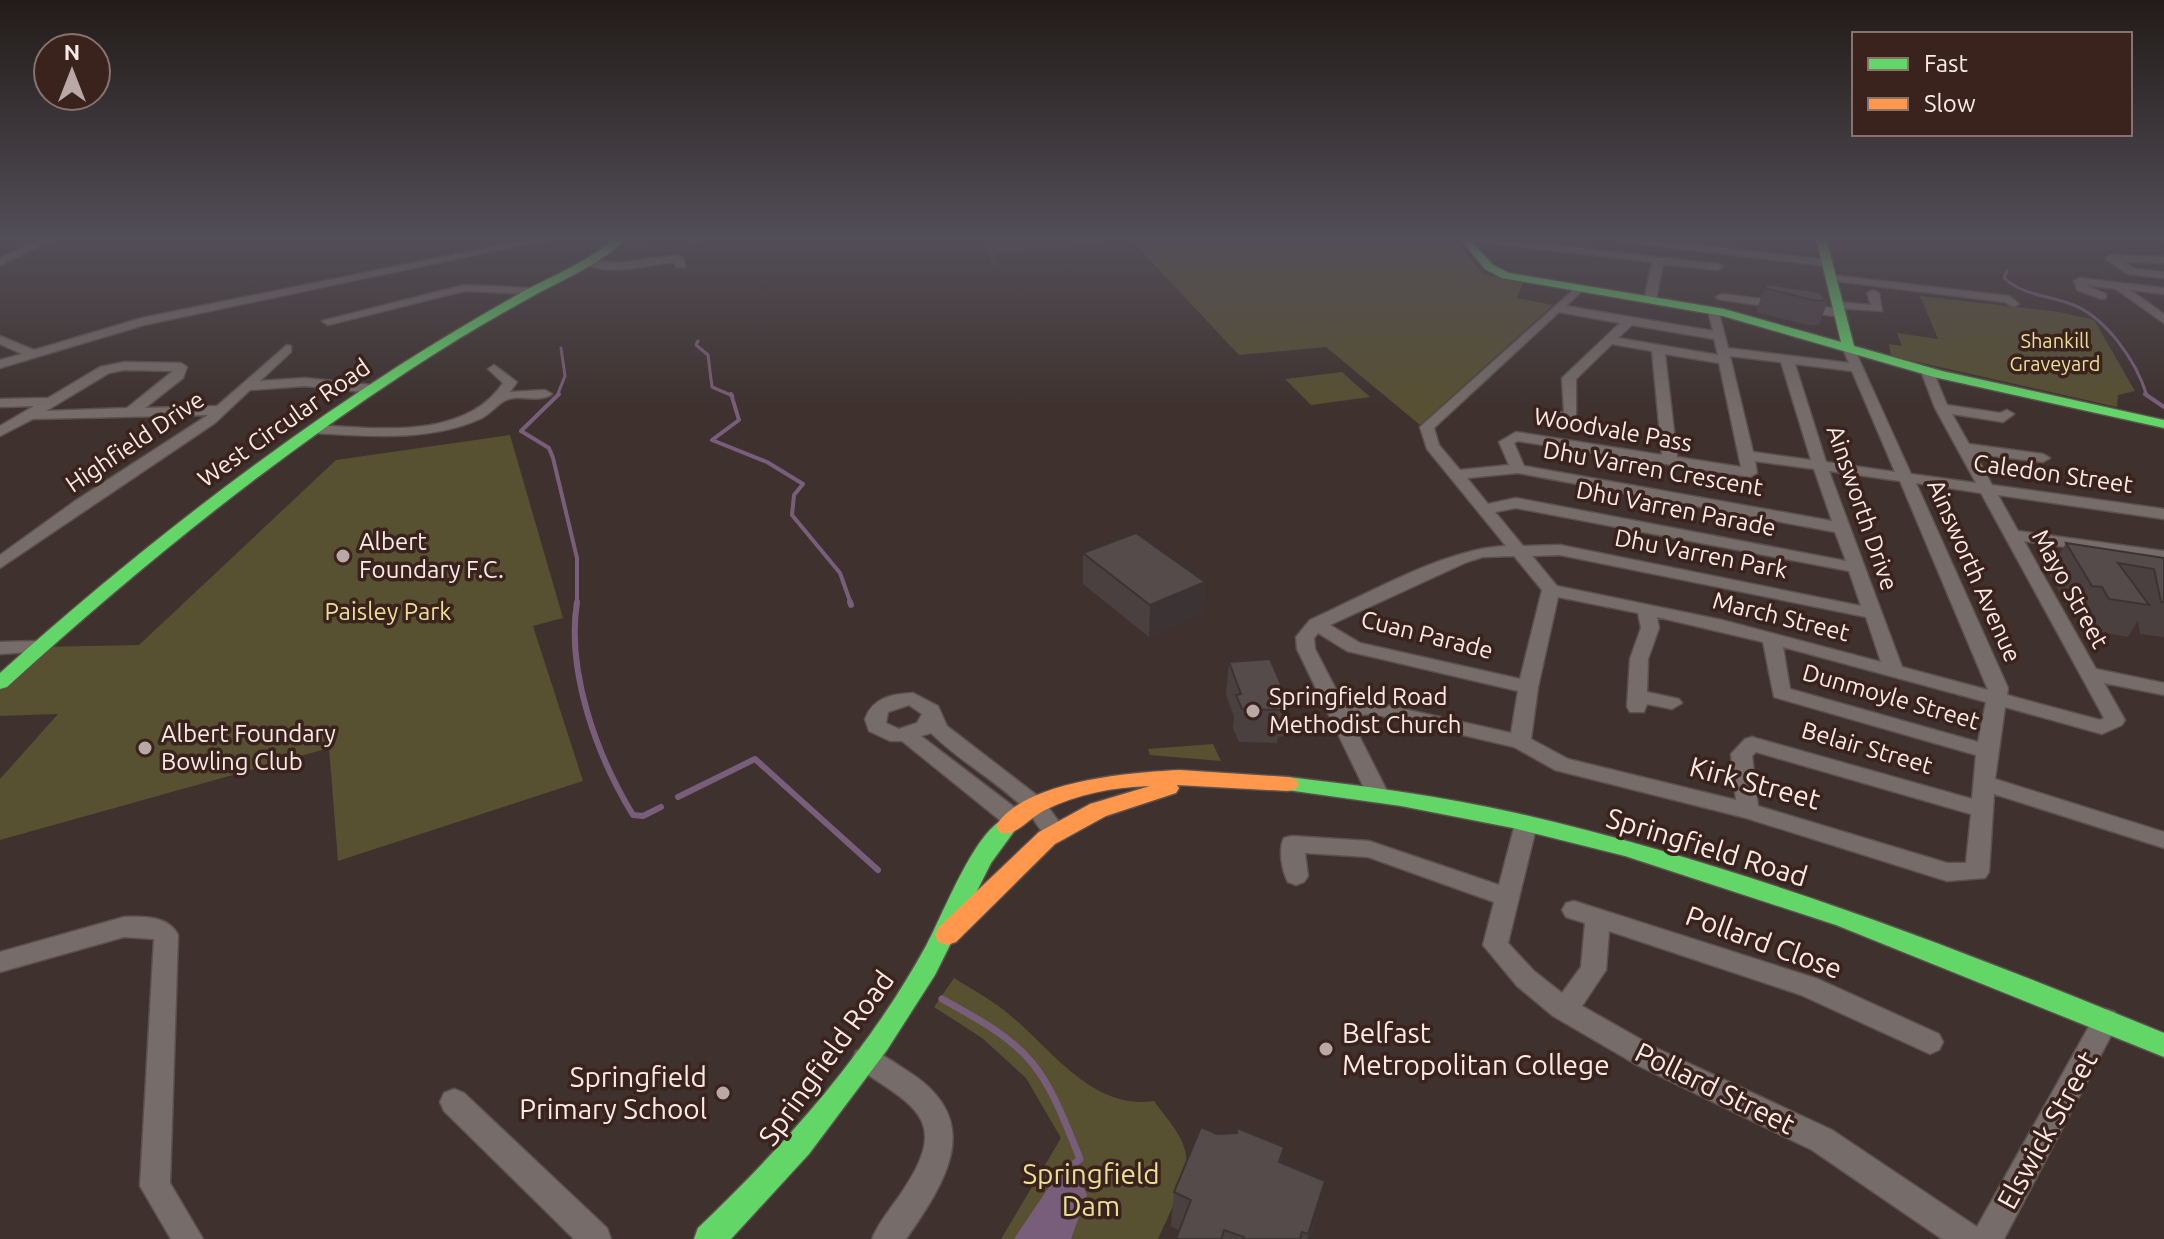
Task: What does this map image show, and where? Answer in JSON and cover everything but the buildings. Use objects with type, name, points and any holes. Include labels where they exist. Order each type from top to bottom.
[{"type":"main road","name":"West Circular Road","points":[[0,683],[38,647],[200,512],[373,389],[524,296]]},
{"type":"main road","points":[[1625,296],[1720,307],[1927,371],[2164,424]]},
{"type":"main road","points":[[1836,296],[1849,349]]},
{"type":"main road","name":"Springfield Road","points":[[946,936],[972,914],[1034,847],[1061,793],[1105,782],[1143,779],[1328,784],[1376,791],[1526,824],[1632,851],[1870,927],[2164,1045]]},
{"type":"main road","name":"Springfield Road","points":[[1045,820],[1151,791],[1214,780]]},
{"type":"main road","points":[[1014,819],[1045,820]]},
{"type":"main road","name":"Springfield Road","points":[[709,1239],[774,1176],[866,1059],[946,936],[967,882],[987,845],[1014,819]]},
{"type":"street","points":[[0,364],[149,320],[281,296]]},
{"type":"street","points":[[328,321],[434,296]]},
{"type":"street","points":[[1520,742],[1528,687],[1551,590],[1432,446],[1427,427],[1572,296]]},
{"type":"street","points":[[1650,300],[1651,296]]},
{"type":"street","points":[[1719,296],[1718,336],[1746,455]]},
{"type":"street","points":[[1720,307],[1878,309],[1874,296]]},
{"type":"street","points":[[1989,296],[2009,299],[2013,304]]},
{"type":"street","points":[[2133,296],[2158,311],[2164,319]]},
{"type":"street","points":[[1560,309],[1718,336]]},
{"type":"street","points":[[1562,416],[1571,417],[1569,378],[1629,321]]},
{"type":"street","points":[[0,340],[33,354]]},
{"type":"street","points":[[1608,340],[1722,356],[1856,368]]},
{"type":"street","points":[[1658,348],[1670,462]]},
{"type":"street","name":"Highfield Drive","points":[[0,563],[224,410],[287,349]]},
{"type":"street","name":"Ainsworth Avenue","points":[[1849,349],[1998,688],[1987,751],[1977,872]]},
{"type":"street","name":"Ainsworth Drive","points":[[1787,360],[1871,613],[1894,671]]},
{"type":"street","points":[[0,432],[105,370],[124,366],[181,367],[178,375],[131,412]]},
{"type":"street","points":[[314,429],[371,433],[453,423],[482,415],[503,396],[510,382],[494,369]]},
{"type":"street","name":"Mayo Street","points":[[1927,371],[1942,408],[2115,720],[2102,727],[1997,698]]},
{"type":"street","points":[[250,386],[305,382],[373,389]]},
{"type":"street","points":[[503,396],[545,394]]},
{"type":"street","points":[[0,403],[52,402]]},
{"type":"street","points":[[1942,408],[2003,418],[2007,414]]},
{"type":"street","points":[[32,415],[224,410]]},
{"type":"street","name":"Woodvale Pass","points":[[1518,469],[1506,442],[1516,436],[1745,475],[1750,473],[1746,455]]},
{"type":"street","points":[[1964,448],[2043,458]]},
{"type":"street","name":"Caledon Street","points":[[1746,455],[2164,514]]},
{"type":"street","name":"Dhu Varren Crescent","points":[[1455,475],[1518,469],[1842,528]]},
{"type":"street","name":"Dhu Varren Parade","points":[[1486,509],[1516,503],[1858,568]]},
{"type":"street","points":[[2013,535],[2164,556]]},
{"type":"street","name":"Dhu Varren Park","points":[[1316,624],[1461,558],[1482,552],[1519,550],[1560,550],[1871,613]]},
{"type":"street","name":"March Street","points":[[1551,590],[1772,638],[1997,698]]},
{"type":"street","points":[[1646,609],[1650,628],[1639,659],[1637,702],[1672,703]]},
{"type":"street","points":[[1316,624],[1305,637],[1306,649],[1376,791]]},
{"type":"street","name":"Cuan Parade","points":[[1316,624],[1354,647],[1528,687]]},
{"type":"street","name":"Dunmoyle Street","points":[[1772,638],[1781,693],[1987,751]]},
{"type":"street","points":[[0,648],[38,647]]},
{"type":"street","points":[[2090,674],[2164,689]]},
{"type":"street","points":[[1014,819],[907,735],[882,731],[875,720],[880,708],[895,701],[913,699],[927,705],[939,730],[1045,820]]},
{"type":"street","name":"Kirk Street","points":[[1335,710],[1373,708],[1520,742],[1562,765],[1748,811],[1947,872],[1977,872]]},
{"type":"street","points":[[907,735],[924,728],[932,717]]},
{"type":"street","name":"Belair Street","points":[[1748,811],[1741,754],[1752,744],[1981,809]]},
{"type":"street","points":[[1985,783],[2164,840]]},
{"type":"street","name":"Pollard Street","points":[[1526,824],[1495,945],[1516,973],[1565,1009],[1644,1055],[1823,1141],[1968,1239]]},
{"type":"street","points":[[1296,876],[1292,844],[1350,847],[1369,849],[1508,897]]},
{"type":"street","name":"Pollard Close","points":[[1565,1009],[1593,970],[1586,913],[1809,987],[1930,1042]]},
{"type":"street","points":[[0,962],[124,927],[142,925],[158,929],[166,935],[155,1186],[188,1239]]},
{"type":"street","name":"Elswick Street","points":[[1987,1239],[2106,1020]]},
{"type":"street","points":[[866,1059],[930,1105],[938,1124],[930,1178],[887,1239]]},
{"type":"street","points":[[454,1102],[596,1239]]},
{"type":"green space","points":[[1183,296],[1518,296],[1553,305],[1420,425],[1326,347],[1239,355]]},
{"type":"green space","name":"Shankill Graveyard","points":[[1920,296],[2060,312],[2094,320],[2135,391],[2118,395],[2117,407],[1891,356],[1889,344],[1902,346],[1897,333],[1938,339]]},
{"type":"green space","points":[[1342,372],[1370,397],[1311,405],[1285,379]]},
{"type":"green space","name":"Paisley Park","points":[[510,435],[563,618],[533,626],[583,781],[338,861],[329,748],[0,840],[0,779],[58,714],[0,716],[0,683],[38,647],[139,645],[336,460]]},
{"type":"green space","points":[[1213,744],[1221,761],[1150,755],[1148,749]]},
{"type":"green space","name":"Springfield Dam","points":[[954,978],[1004,1011],[1075,1075],[1093,1087],[1132,1101],[1154,1101],[1177,1133],[1186,1155],[1181,1186],[1158,1239],[1001,1239],[1061,1138],[1026,1078],[982,1038],[934,1007]]},
{"type":"shaded area","name":"Springfield Dam","points":[[1073,1165],[1087,1195],[1071,1239],[1014,1239],[1055,1178]]},
{"type":"waterway","points":[[2041,296],[2082,309],[2107,329],[2128,355],[2147,395]]},
{"type":"waterway","points":[[698,341],[696,345],[708,355],[712,387],[731,395]]},
{"type":"waterway","points":[[557,396],[565,376],[561,348]]},
{"type":"waterway","points":[[731,395],[739,420],[712,440],[767,462],[803,484],[794,495],[792,515],[840,573],[851,604]]},
{"type":"waterway","points":[[2147,395],[2164,407]]},
{"type":"waterway","points":[[557,396],[521,431],[549,448],[553,458],[577,558],[577,602]]},
{"type":"waterway","points":[[577,602],[576,657],[580,685],[587,713],[608,767],[633,815],[643,816],[661,807]]},
{"type":"waterway","points":[[678,797],[755,759],[878,870]]},
{"type":"waterway","points":[[942,999],[997,1032],[1031,1062],[1044,1079],[1067,1127],[1080,1159],[1073,1165]]},
{"type":"traffic: fast","points":[[0,683],[145,557],[245,479],[350,404],[525,296]]},
{"type":"traffic: fast","points":[[1623,296],[1724,313],[1939,374],[2164,424]]},
{"type":"traffic: fast","points":[[1836,296],[1849,349]]},
{"type":"traffic: fast","points":[[1288,784],[1401,798],[1513,820],[1625,848],[1844,918],[2164,1045]]},
{"type":"traffic: fast","points":[[709,1239],[770,1177],[853,1077],[926,968],[983,857],[1007,826]]},
{"type":"traffic: slow","points":[[1007,826],[1035,806],[1067,792],[1103,783],[1180,777],[1288,784]]},
{"type":"traffic: slow","points":[[947,935],[1047,838],[1098,810],[1168,788]]},
{"type":"place","name":"Albert Foundary F.C.","points":[[343,556]]},
{"type":"place","name":"Springfield Road Methodist Church","points":[[1253,711]]},
{"type":"place","name":"Albert Foundary Bowling Club","points":[[145,748]]},
{"type":"place","name":"Belfast Metropolitan College","points":[[1326,1049]]},
{"type":"place","name":"Springfield Primary School","points":[[723,1093]]}]
